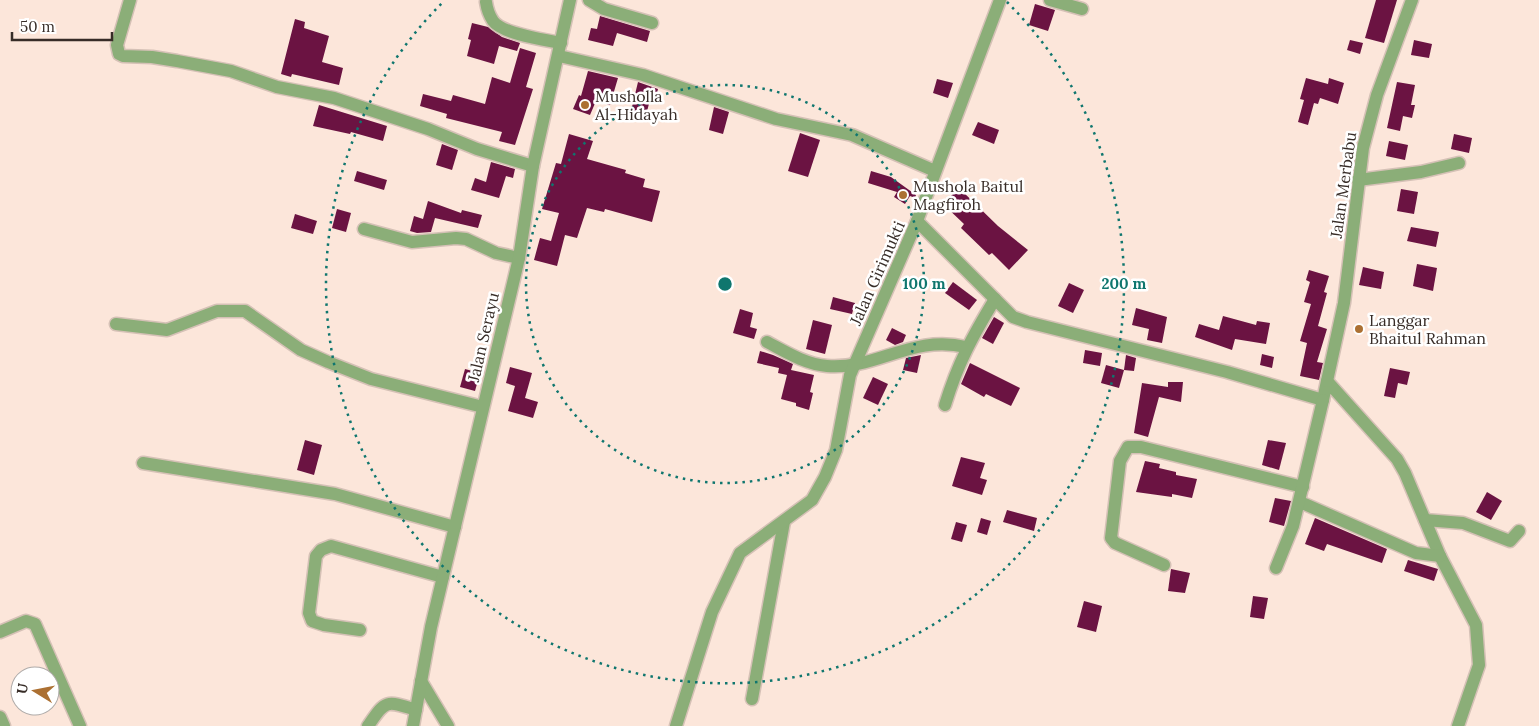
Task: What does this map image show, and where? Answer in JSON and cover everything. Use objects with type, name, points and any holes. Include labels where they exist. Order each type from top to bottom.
[{"type":"street","points":[[130,0],[117,45],[118,54],[123,56],[152,57],[231,71],[277,86],[334,98],[428,129],[477,149],[533,166]]},
{"type":"street","name":"Jalan Serayu","points":[[413,726],[443,577],[519,258],[533,166],[570,0]]},
{"type":"street","points":[[589,0],[604,9],[652,23]]},
{"type":"street","name":"Jalan Girimukti","points":[[676,726],[712,612],[740,553],[763,534],[784,522],[812,500],[825,477],[836,450],[850,375],[917,222],[955,126],[1000,0]]},
{"type":"street","points":[[1050,0],[1082,9]]},
{"type":"street","name":"Jalan Merbabu","points":[[1276,568],[1287,545],[1300,502],[1344,304],[1358,180],[1371,115],[1412,0]]},
{"type":"street","points":[[486,2],[488,13],[496,24],[522,34],[561,43]]},
{"type":"street","points":[[559,56],[643,75],[776,119],[852,135],[936,171]]},
{"type":"street","points":[[1358,180],[1421,172],[1459,163]]},
{"type":"street","points":[[917,222],[1013,317],[1227,372],[1323,400]]},
{"type":"street","points":[[364,229],[412,242],[456,238],[466,240],[496,253],[519,258]]},
{"type":"street","points":[[944,405],[956,368],[966,347],[995,299]]},
{"type":"street","points":[[116,324],[167,330],[217,311],[245,311],[301,350],[328,362],[371,379],[483,407]]},
{"type":"street","points":[[767,342],[795,357],[828,366],[854,365],[933,343],[950,343],[966,347]]},
{"type":"street","points":[[1327,381],[1396,460],[1405,473],[1440,556],[1476,625],[1479,665],[1458,726]]},
{"type":"street","points":[[1164,565],[1115,543],[1111,538],[1120,461],[1128,447],[1141,448],[1303,487]]},
{"type":"street","points":[[143,463],[335,494],[455,527]]},
{"type":"street","points":[[1300,502],[1416,554],[1440,556]]},
{"type":"street","points":[[1425,520],[1473,525],[1510,541],[1519,531]]},
{"type":"street","points":[[752,698],[784,522]]},
{"type":"street","points":[[360,630],[324,626],[312,621],[309,613],[316,556],[321,550],[331,546],[443,577]]},
{"type":"street","points":[[0,632],[26,621],[35,624],[80,726]]},
{"type":"street","points":[[421,681],[448,726]]},
{"type":"street","points":[[368,726],[383,705],[392,702],[416,710]]},
{"type":"street","points":[[0,717],[4,726]]},
{"type":"building","points":[[1376,0],[1397,0],[1384,43],[1365,38]]},
{"type":"building","points":[[1035,4],[1055,10],[1048,31],[1029,25]]},
{"type":"building","points":[[600,16],[650,31],[647,42],[617,33],[613,46],[588,40],[591,28],[597,29]]},
{"type":"building","points":[[295,19],[305,22],[304,28],[329,36],[322,62],[343,68],[339,85],[292,74],[291,77],[281,74]]},
{"type":"building","points":[[472,23],[488,27],[502,37],[520,43],[517,51],[499,46],[494,64],[467,56],[471,40],[468,39]]},
{"type":"building","points":[[1350,40],[1363,43],[1360,54],[1347,50]]},
{"type":"building","points":[[1414,40],[1432,44],[1429,58],[1411,55]]},
{"type":"building","points":[[520,48],[536,53],[526,87],[533,89],[515,145],[499,141],[502,132],[446,118],[447,114],[420,106],[423,94],[451,101],[453,95],[485,104],[492,77],[510,83]]},
{"type":"building","points":[[588,71],[618,78],[610,105],[596,101],[590,115],[573,109],[579,95],[581,96]]},
{"type":"building","points":[[1306,78],[1328,84],[1329,78],[1344,83],[1338,104],[1320,98],[1318,104],[1314,103],[1308,125],[1298,122],[1304,100],[1300,99]]},
{"type":"building","points":[[937,79],[953,83],[948,98],[933,93]]},
{"type":"building","points":[[638,82],[658,89],[655,101],[650,100],[646,115],[631,111]]},
{"type":"building","points":[[1397,82],[1415,85],[1411,105],[1415,105],[1412,118],[1403,116],[1400,131],[1387,128]]},
{"type":"building","points":[[319,105],[387,126],[383,141],[351,132],[350,134],[313,126]]},
{"type":"building","points":[[714,107],[729,112],[723,134],[709,130]]},
{"type":"building","points":[[978,122],[999,130],[994,144],[972,135]]},
{"type":"building","points":[[800,133],[820,140],[808,177],[788,171]]},
{"type":"building","points":[[569,134],[593,141],[587,159],[626,170],[625,173],[645,179],[643,187],[660,191],[652,222],[605,209],[604,212],[587,208],[577,238],[565,235],[557,266],[534,260],[540,238],[551,241],[559,213],[542,209],[556,163],[561,164]]},
{"type":"building","points":[[1454,134],[1472,138],[1469,153],[1451,149]]},
{"type":"building","points":[[1389,141],[1408,145],[1405,160],[1386,156]]},
{"type":"building","points":[[442,144],[458,150],[452,170],[436,165]]},
{"type":"building","points":[[491,162],[515,169],[513,178],[506,176],[499,198],[471,190],[475,178],[486,182]]},
{"type":"building","points":[[357,171],[387,180],[384,190],[354,181]]},
{"type":"building","points":[[871,171],[891,177],[916,195],[915,198],[910,196],[905,204],[894,197],[897,192],[868,183]]},
{"type":"building","points":[[959,188],[998,226],[1028,250],[1009,270],[992,253],[989,255],[961,228],[964,224],[943,204]]},
{"type":"building","points":[[1401,189],[1418,192],[1414,214],[1397,211]]},
{"type":"building","points":[[428,201],[461,213],[462,210],[482,215],[478,228],[435,218],[431,232],[417,233],[410,231],[414,216],[423,219]]},
{"type":"building","points":[[337,209],[351,213],[346,232],[332,228]]},
{"type":"building","points":[[295,214],[317,221],[313,234],[291,228]]},
{"type":"building","points":[[1411,227],[1439,232],[1436,247],[1407,241]]},
{"type":"building","points":[[1417,264],[1437,268],[1433,291],[1413,286]]},
{"type":"building","points":[[1363,267],[1384,272],[1381,289],[1359,285]]},
{"type":"building","points":[[1309,270],[1329,276],[1324,292],[1327,293],[1318,326],[1327,329],[1317,362],[1323,363],[1319,380],[1300,376],[1307,343],[1300,341],[1311,304],[1304,302],[1310,282],[1306,280]]},
{"type":"building","points":[[953,282],[977,300],[969,310],[945,293]]},
{"type":"building","points":[[1069,283],[1084,290],[1073,313],[1058,306]]},
{"type":"building","points":[[833,297],[855,303],[852,314],[830,309]]},
{"type":"building","points":[[1136,308],[1167,317],[1162,343],[1147,340],[1149,329],[1132,325]]},
{"type":"building","points":[[740,309],[753,313],[750,327],[757,329],[754,339],[733,333]]},
{"type":"building","points":[[1223,316],[1256,325],[1257,321],[1270,323],[1266,344],[1235,339],[1232,350],[1195,337],[1199,324],[1219,330]]},
{"type":"building","points":[[994,317],[1004,323],[993,344],[982,338]]},
{"type":"building","points":[[813,320],[832,325],[825,354],[806,349]]},
{"type":"building","points":[[892,328],[906,335],[903,342],[895,345],[886,340]]},
{"type":"building","points":[[1085,350],[1102,353],[1100,366],[1083,363]]},
{"type":"building","points":[[760,351],[793,364],[791,370],[814,375],[810,392],[813,393],[809,410],[796,406],[796,403],[781,399],[787,375],[778,373],[779,368],[757,363]]},
{"type":"building","points":[[1262,354],[1274,357],[1272,368],[1260,365]]},
{"type":"building","points":[[921,355],[917,373],[903,370],[906,358]]},
{"type":"building","points":[[1126,355],[1136,358],[1134,371],[1124,370]]},
{"type":"building","points":[[970,363],[1020,388],[1011,406],[986,394],[984,397],[961,384]]},
{"type":"building","points":[[1106,365],[1124,370],[1119,388],[1101,383]]},
{"type":"building","points":[[510,367],[532,373],[525,398],[538,402],[533,418],[508,411],[515,386],[506,383]]},
{"type":"building","points":[[1390,368],[1410,372],[1407,385],[1398,383],[1395,398],[1384,396]]},
{"type":"building","points":[[465,369],[480,373],[475,391],[460,387]]},
{"type":"building","points":[[873,377],[888,384],[878,405],[863,398]]},
{"type":"building","points":[[1168,382],[1183,382],[1181,402],[1159,397],[1148,437],[1134,433],[1142,383],[1168,387]]},
{"type":"building","points":[[305,440],[322,445],[314,475],[297,470]]},
{"type":"building","points":[[1268,440],[1286,443],[1279,470],[1262,465]]},
{"type":"building","points":[[961,457],[985,463],[980,478],[987,480],[982,495],[952,486]]},
{"type":"building","points":[[1145,461],[1160,464],[1159,468],[1176,472],[1176,475],[1197,479],[1192,498],[1172,494],[1172,497],[1136,492]]},
{"type":"building","points":[[1487,492],[1502,501],[1491,520],[1476,512]]},
{"type":"building","points":[[1275,498],[1291,501],[1284,526],[1269,522]]},
{"type":"building","points":[[1007,510],[1037,518],[1034,531],[1003,522]]},
{"type":"building","points":[[981,518],[991,521],[987,535],[977,532]]},
{"type":"building","points":[[1315,518],[1387,549],[1382,563],[1327,544],[1324,551],[1305,544]]},
{"type":"building","points":[[956,522],[967,525],[962,542],[951,539]]},
{"type":"building","points":[[1408,560],[1438,569],[1434,581],[1404,571]]},
{"type":"building","points":[[1171,569],[1190,573],[1185,593],[1168,591]]},
{"type":"building","points":[[1253,596],[1268,598],[1264,619],[1250,617]]},
{"type":"building","points":[[1084,601],[1102,606],[1096,632],[1077,627]]},
{"type":"place","name":"Musholla Al-Hidayah","points":[[585,105]]},
{"type":"place","name":"Mushola Baitul Magfiroh","points":[[903,195]]},
{"type":"place","name":"Langgar Bhaitul Rahman","points":[[1359,329]]}]
